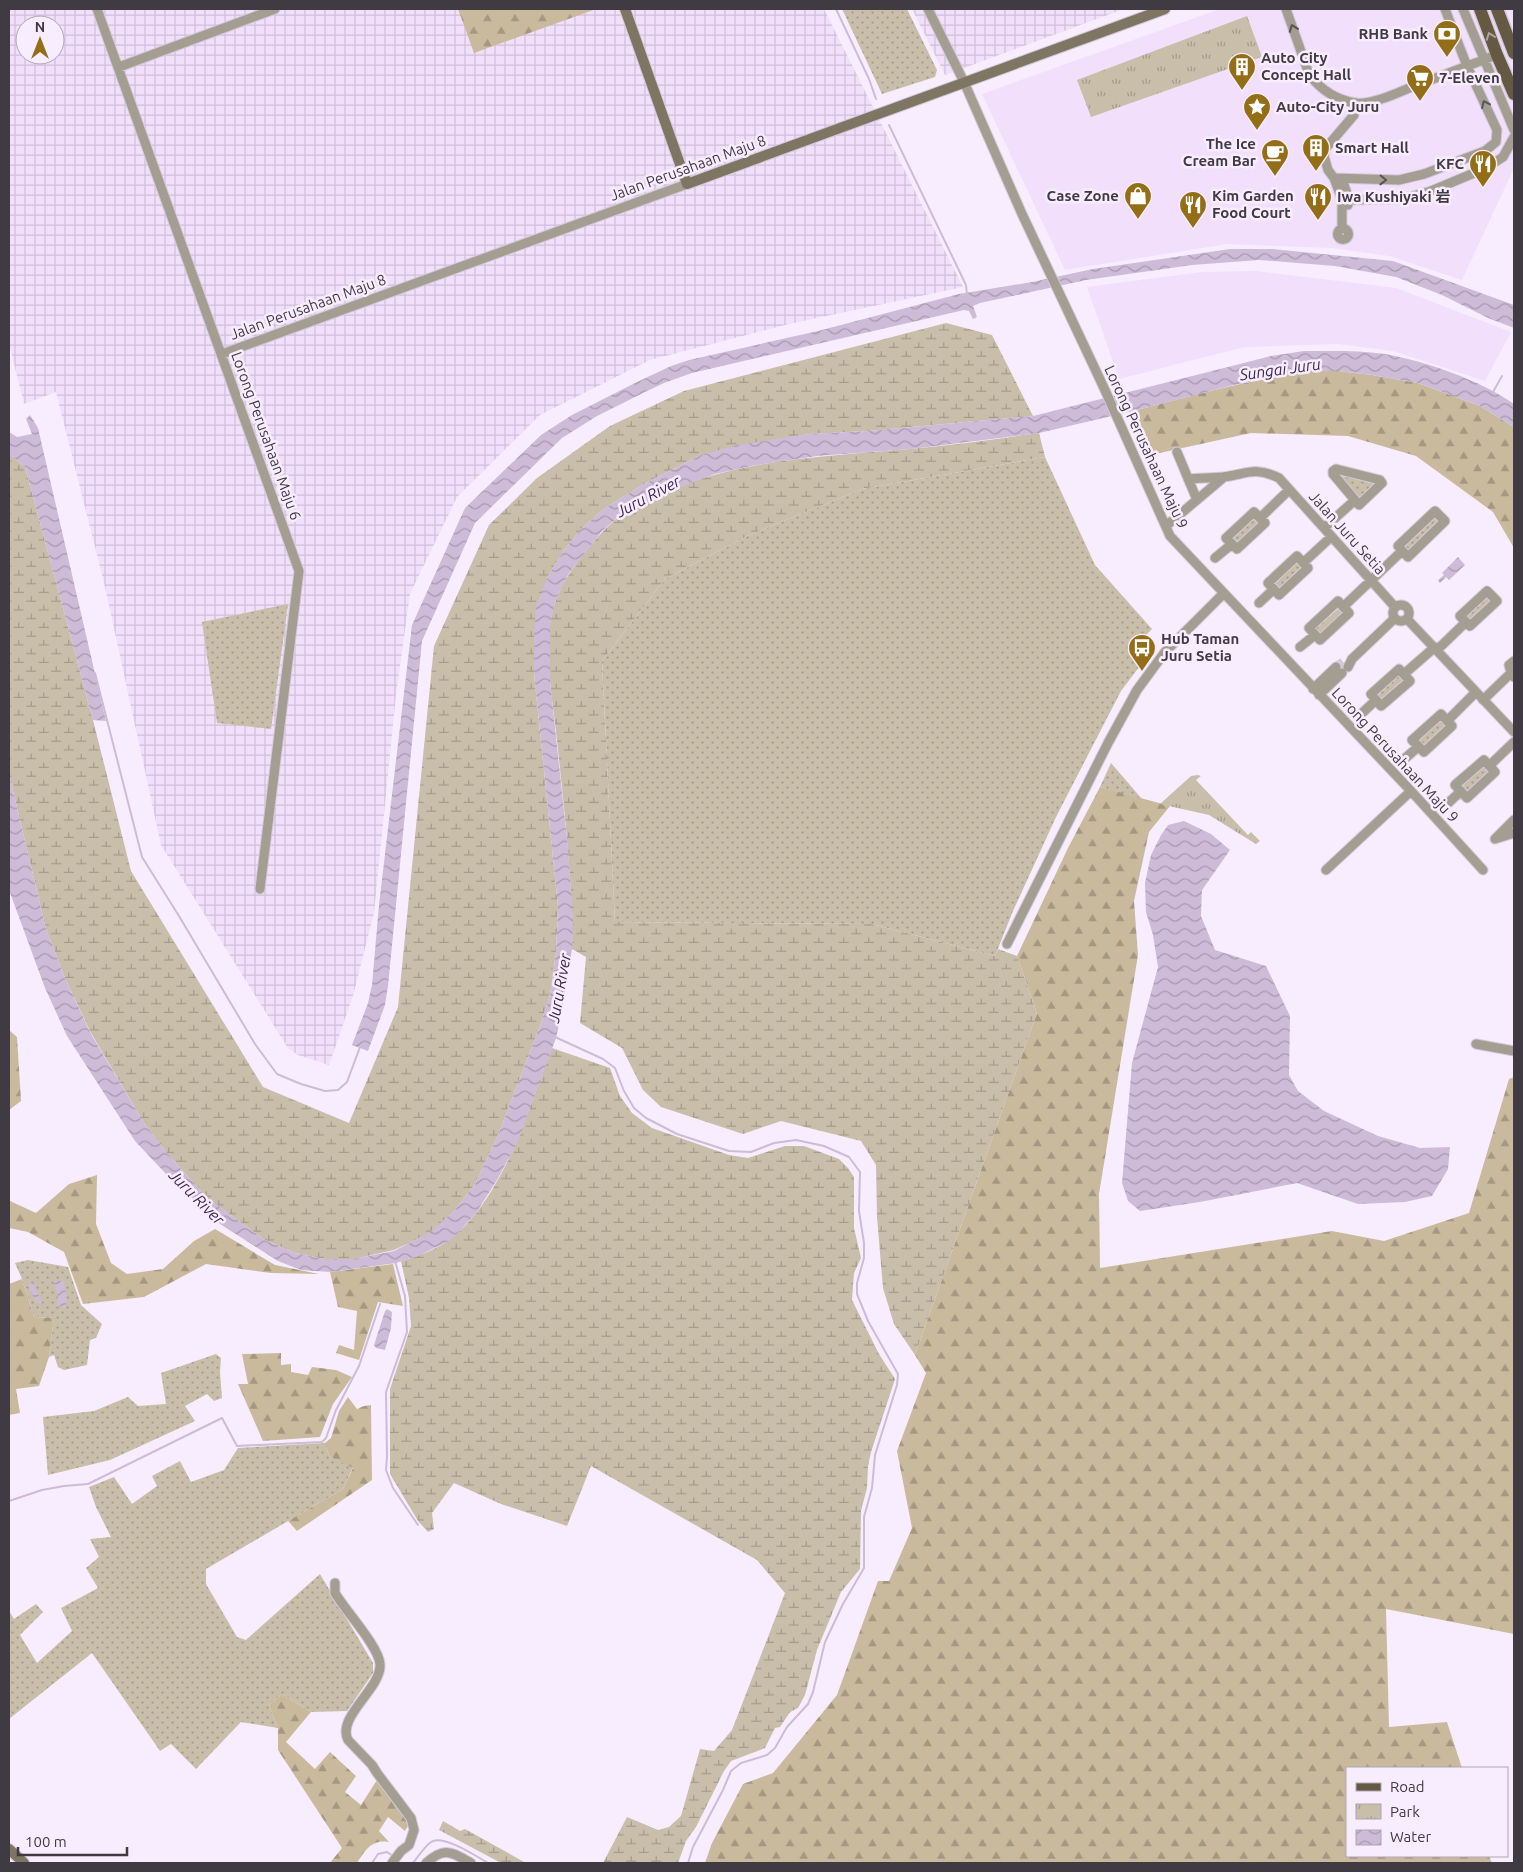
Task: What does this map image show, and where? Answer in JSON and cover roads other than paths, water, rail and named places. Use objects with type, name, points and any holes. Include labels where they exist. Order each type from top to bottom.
[{"type":"main road","points":[[1480,9],[1514,94]]},
{"type":"main road","points":[[1497,9],[1514,53]]},
{"type":"street","name":"Lorong Perusahaan Maju 6","points":[[97,9],[299,571],[260,889]]},
{"type":"street","points":[[119,67],[276,9]]},
{"type":"street","points":[[625,9],[687,184]]},
{"type":"street","name":"Lorong Perusahaan Maju 9","points":[[928,9],[964,82],[1048,271],[1104,388],[1170,536],[1483,870]]},
{"type":"street","name":"Jalan Perusahaan Maju 8","points":[[222,354],[1165,9]]},
{"type":"street","points":[[1286,9],[1309,74],[1315,82],[1320,88],[1333,96],[1357,103],[1380,99],[1497,55]]},
{"type":"street","points":[[1338,179],[1399,180],[1424,174],[1457,162],[1485,151],[1496,142],[1497,130],[1467,66],[1445,9]]},
{"type":"street","points":[[1463,9],[1514,130]]},
{"type":"street","points":[[1345,229],[1345,200],[1338,179],[1326,163],[1324,156],[1325,149],[1354,115],[1357,103]]},
{"type":"street","points":[[1345,200],[1402,199],[1431,191],[1486,168],[1503,157],[1514,137]]},
{"type":"street","points":[[1457,162],[1463,178]]},
{"type":"street","points":[[1177,452],[1197,500]]},
{"type":"street","points":[[1340,469],[1382,482],[1359,505],[1354,500],[1333,474],[1333,471],[1340,469]]},
{"type":"street","name":"Jalan Juru Setia","points":[[1224,477],[1246,472],[1266,471],[1279,478],[1395,607],[1402,604],[1407,607],[1410,612],[1407,618],[1514,732]]},
{"type":"street","points":[[1188,478],[1224,477]]},
{"type":"street","points":[[1166,526],[1224,477]]},
{"type":"street","points":[[1260,518],[1289,490]]},
{"type":"street","points":[[1324,528],[1354,500]]},
{"type":"street","points":[[1435,511],[1445,521],[1408,557],[1402,551],[1398,546],[1435,511]]},
{"type":"street","points":[[1254,512],[1265,523],[1237,549],[1232,544],[1226,538],[1254,512]]},
{"type":"street","points":[[1303,563],[1331,537]]},
{"type":"street","points":[[1215,558],[1232,544]]},
{"type":"street","points":[[1343,607],[1402,551]]},
{"type":"street","points":[[1297,556],[1308,568],[1279,595],[1274,589],[1268,583],[1297,556]]},
{"type":"street","points":[[1259,603],[1274,589]]},
{"type":"street","points":[[1007,944],[1103,752],[1137,690],[1166,652],[1223,594]]},
{"type":"street","points":[[1338,601],[1349,613],[1320,640],[1315,635],[1308,628],[1338,601]]},
{"type":"street","points":[[1395,607],[1393,612],[1395,618],[1400,621],[1407,618]]},
{"type":"street","points":[[1316,692],[1395,618]]},
{"type":"street","points":[[1404,674],[1466,622]]},
{"type":"street","points":[[1300,648],[1315,635]]},
{"type":"street","points":[[1483,700],[1512,675],[1510,665],[1514,661]]},
{"type":"street","points":[[1399,669],[1410,681],[1381,706],[1376,700],[1371,694],[1399,669]]},
{"type":"street","points":[[1447,720],[1476,692]]},
{"type":"street","points":[[1360,715],[1376,700]]},
{"type":"street","points":[[1441,714],[1447,720],[1452,726],[1424,752],[1412,740],[1441,714]]},
{"type":"street","points":[[1489,766],[1514,742]]},
{"type":"street","points":[[1402,761],[1418,747]]},
{"type":"street","points":[[1484,760],[1489,766],[1495,772],[1467,798],[1455,785],[1484,760]]},
{"type":"street","points":[[1326,870],[1410,791]]},
{"type":"street","points":[[1445,806],[1461,791]]},
{"type":"street","points":[[1514,820],[1495,839],[1514,833]]},
{"type":"street","points":[[1476,1044],[1514,1050]]},
{"type":"street","points":[[335,1582],[334,1592],[370,1643],[380,1662],[379,1675],[348,1724],[345,1735],[372,1765],[411,1818],[414,1830],[412,1838],[409,1845],[394,1860]]},
{"type":"street","points":[[9,1848],[24,1863]]},
{"type":"street","points":[[426,1863],[440,1853],[447,1852],[471,1863]]},
{"type":"water","points":[[1230,249],[1272,249],[1393,261],[1514,305],[1514,328],[1488,318],[1442,295],[1396,277],[1335,266],[1259,260],[1192,265],[1086,280],[980,303],[973,306],[977,317],[973,319],[969,311],[964,310],[692,373],[664,383],[597,416],[562,438],[475,523],[422,641],[385,1005],[368,1051],[352,1045],[368,1003],[372,985],[379,905],[412,625],[465,508],[541,435],[572,415],[635,383],[671,366],[689,360],[818,331],[959,294],[1032,282],[1093,269]]},
{"type":"water","name":"Sungai Juru","points":[[1304,351],[1355,351],[1385,354],[1452,373],[1486,387],[1514,404],[1514,427],[1480,406],[1418,383],[1338,371],[1311,371],[1234,385],[1039,433],[911,449],[817,456],[751,466],[715,474],[668,491],[623,513],[602,531],[569,573],[556,599],[550,623],[550,681],[568,848],[573,919],[572,949],[560,1021],[556,1038],[518,1141],[497,1180],[476,1213],[449,1241],[420,1255],[396,1263],[330,1272],[301,1270],[278,1261],[220,1224],[167,1175],[135,1141],[67,1036],[45,988],[9,890],[9,774],[46,929],[64,976],[91,1034],[144,1123],[166,1152],[206,1197],[265,1240],[295,1253],[325,1259],[353,1259],[394,1251],[430,1232],[454,1211],[475,1184],[498,1135],[550,995],[556,952],[558,907],[534,673],[534,633],[536,606],[547,578],[564,550],[582,528],[605,508],[644,484],[701,455],[738,445],[808,434],[868,431],[1033,416],[1271,356]]},
{"type":"water","points":[[30,415],[38,428],[106,721],[93,720],[25,467],[9,454],[9,432],[17,437],[32,434],[26,419]]},
{"type":"water","points":[[1458,557],[1465,565],[1449,580],[1446,577],[1440,583],[1438,580],[1444,575],[1442,573]]},
{"type":"water","points":[[1184,821],[1211,834],[1230,850],[1202,890],[1201,916],[1215,950],[1266,966],[1290,1016],[1289,1075],[1298,1091],[1324,1111],[1378,1136],[1420,1148],[1450,1147],[1448,1169],[1432,1196],[1405,1202],[1358,1204],[1297,1183],[1200,1202],[1140,1211],[1128,1201],[1122,1183],[1132,1063],[1158,967],[1153,935],[1146,912],[1145,883],[1151,855],[1161,835],[1168,825]]},
{"type":"water","points":[[53,1281],[64,1281],[67,1299],[65,1308],[57,1307],[58,1295]]},
{"type":"water","points":[[33,1282],[42,1303],[40,1304],[36,1302],[28,1285]]},
{"type":"water","points":[[387,1309],[392,1312],[391,1328],[385,1350],[376,1348],[374,1345]]},
{"type":"waterway","points":[[836,9],[869,79],[876,99]]},
{"type":"waterway","points":[[889,125],[966,285],[967,295]]},
{"type":"waterway","points":[[1493,392],[1502,376]]},
{"type":"waterway","points":[[95,673],[142,857],[255,1044],[277,1074],[325,1091],[338,1090],[347,1082],[360,1047]]},
{"type":"waterway","points":[[555,1037],[603,1059],[615,1068],[624,1091],[634,1108],[646,1118],[677,1134],[729,1151],[751,1152],[774,1143],[796,1140],[824,1146],[849,1157],[860,1172],[859,1211],[864,1243],[864,1258],[857,1283],[857,1294],[868,1321],[898,1374],[897,1385],[875,1455],[872,1488],[864,1517],[864,1568],[843,1604],[825,1642],[813,1692],[808,1704],[787,1727],[775,1748],[767,1755],[741,1763],[731,1771],[693,1847],[688,1863]]},
{"type":"waterway","points":[[395,1261],[405,1296],[407,1332],[386,1392],[386,1470],[393,1488],[418,1525]]},
{"type":"waterway","points":[[9,1501],[42,1490],[88,1484],[222,1418],[237,1446],[322,1442],[326,1438],[336,1410],[359,1366],[380,1304]]},
{"type":"waterway","points":[[413,1863],[428,1844],[436,1840],[451,1843],[488,1863]]},
{"type":"waterway","points":[[372,1863],[378,1854],[387,1852],[393,1856]]},
{"type":"tunnel","points":[[1336,667],[1343,662]]},
{"type":"place","name":"RHB Bank","points":[[1447,58]]},
{"type":"place","name":"Auto City Concept Hall","points":[[1242,91]]},
{"type":"place","name":"7-Eleven","points":[[1420,102]]},
{"type":"place","name":"Auto-City Juru","points":[[1257,131]]},
{"type":"place","name":"Smart Hall","points":[[1316,172]]},
{"type":"place","name":"The Ice Cream Bar","points":[[1275,177]]},
{"type":"place","name":"KFC","points":[[1483,188]]},
{"type":"place","name":"Case Zone","points":[[1138,220]]},
{"type":"place","name":"Iwa Kushiyaki 岩","points":[[1318,221]]},
{"type":"place","name":"Kim Garden Food Court","points":[[1193,229]]},
{"type":"place","name":"Hub Taman Juru Setia","points":[[1142,672]]},
{"type":"water label","name":"Juru River","points":[[648,496]]},
{"type":"water label","name":"Juru River","points":[[559,988]]},
{"type":"water label","name":"Juru River","points":[[197,1197]]}]
